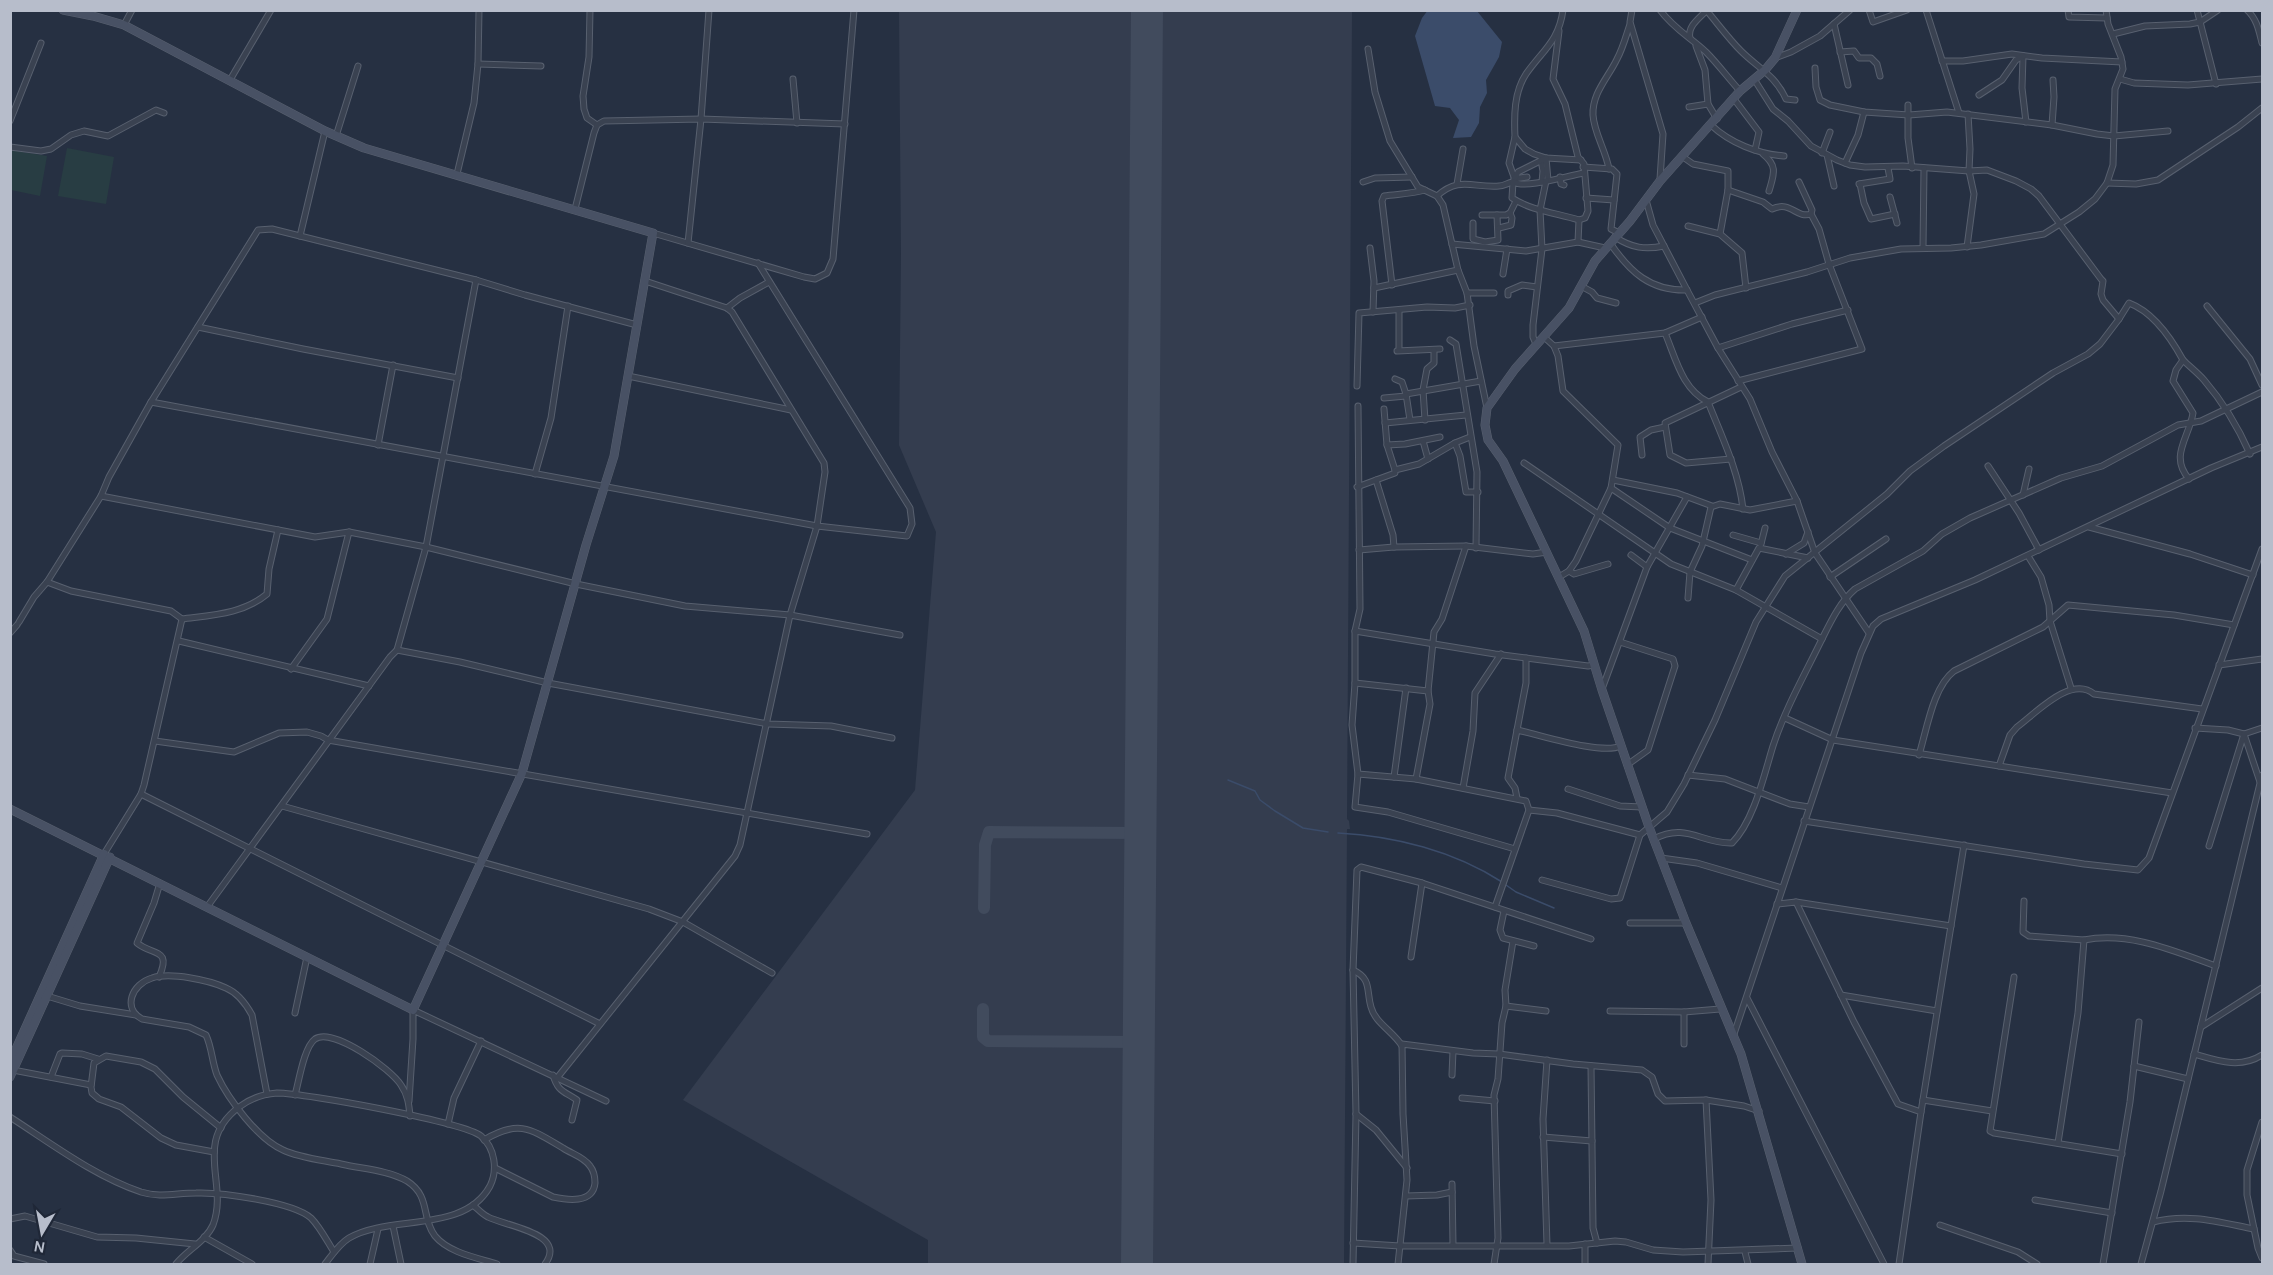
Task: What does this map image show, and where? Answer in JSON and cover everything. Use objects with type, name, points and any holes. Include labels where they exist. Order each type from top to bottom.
[{"type":"main road","points":[[10,808],[413,1010],[522,773],[621,429],[652,233],[373,151],[325,131],[124,25],[63,10]]},
{"type":"main road","points":[[1794,11],[1775,58],[1765,70],[1740,91],[1660,181],[1613,240],[1587,273],[1569,308],[1515,369],[1487,408],[1485,425],[1488,440],[1503,461],[1584,632],[1649,827],[1720,1009],[1734,1034],[1759,1111],[1802,1264]]},
{"type":"main road","points":[[95,849],[102,868]]},
{"type":"main road","points":[[11,1070],[107,856]]},
{"type":"main road","points":[[102,868],[122,863]]},
{"type":"main road","points":[[11,1070],[48,996],[59,964]]},
{"type":"street","points":[[124,25],[132,10]]},
{"type":"street","points":[[230,81],[271,10]]},
{"type":"street","points":[[457,174],[471,121],[478,64],[479,10]]},
{"type":"street","points":[[590,10],[589,57],[583,96],[587,118],[597,125]]},
{"type":"street","points":[[688,243],[701,119],[709,10]]},
{"type":"street","points":[[652,233],[816,279],[824,276],[831,267],[854,10]]},
{"type":"street","points":[[1559,29],[1545,52],[1526,74],[1520,86],[1515,109],[1515,137],[1509,163],[1514,180],[1511,194],[1516,201],[1579,220],[1587,215],[1584,164],[1578,157],[1565,104],[1553,79],[1563,10]]},
{"type":"street","points":[[1609,169],[1593,116],[1595,102],[1602,83],[1623,48],[1632,10]]},
{"type":"street","points":[[1660,10],[1682,34],[1705,51],[1740,91]]},
{"type":"street","points":[[1775,58],[1806,45],[1850,10]]},
{"type":"street","points":[[1869,10],[1873,22],[1908,10]]},
{"type":"street","points":[[1926,10],[1959,113]]},
{"type":"street","points":[[2068,10],[2070,16],[2107,18]]},
{"type":"street","points":[[1695,303],[1715,295],[1829,264],[1901,249],[1967,247],[2010,242],[2044,234],[2060,225],[2095,199],[2107,183],[2113,165],[2115,89],[2123,69],[2106,10]]},
{"type":"street","points":[[2198,10],[2217,84]]},
{"type":"street","points":[[2113,34],[2145,26],[2200,22],[2218,10]]},
{"type":"street","points":[[2247,10],[2259,27],[2262,44]]},
{"type":"street","points":[[1690,38],[1692,25],[1707,11],[1739,49],[1765,70],[1782,88],[1786,99],[1795,100]]},
{"type":"street","points":[[1630,22],[1664,134],[1660,181]]},
{"type":"street","points":[[1834,24],[1848,85]]},
{"type":"street","points":[[10,121],[41,43]]},
{"type":"street","points":[[1696,45],[1705,70],[1708,104],[1714,122],[1733,140],[1772,161],[1774,170],[1769,191]]},
{"type":"street","points":[[1368,49],[1375,92],[1390,141],[1418,187],[1437,196],[1443,205],[1458,270],[1470,305],[1474,346],[1487,408]]},
{"type":"street","points":[[1840,52],[1854,51],[1859,58],[1871,58],[1877,64],[1880,76]]},
{"type":"street","points":[[1942,61],[1963,61],[1998,55],[2122,62]]},
{"type":"street","points":[[1979,95],[2002,80],[2016,60],[2023,56]]},
{"type":"street","points":[[2023,56],[2022,88],[2026,122]]},
{"type":"street","points":[[478,64],[541,66]]},
{"type":"street","points":[[336,136],[358,66]]},
{"type":"street","points":[[1815,68],[1816,87],[1820,100],[1830,105],[1864,112],[1909,115],[1959,113],[2114,136],[2168,131]]},
{"type":"street","points":[[793,79],[797,123]]},
{"type":"street","points":[[1754,79],[1773,109],[1788,121],[1811,146],[1845,163],[1865,167],[1903,166],[1969,171],[1987,170],[2031,189],[2039,196],[2103,281],[2101,294],[2103,300],[2119,319]]},
{"type":"street","points":[[2120,80],[2134,83],[2188,85],[2262,79]]},
{"type":"street","points":[[2052,125],[2053,80]]},
{"type":"street","points":[[1734,99],[1759,132],[1757,151]]},
{"type":"street","points":[[1689,107],[1708,104]]},
{"type":"street","points":[[1908,105],[1908,138],[1912,168]]},
{"type":"street","points":[[2107,183],[2136,184],[2158,180],[2170,174],[2262,108]]},
{"type":"street","points":[[10,147],[41,151],[51,149],[71,135],[84,131],[108,136],[156,110],[164,113]]},
{"type":"street","points":[[1845,163],[1858,135],[1864,112]]},
{"type":"street","points":[[1967,247],[1974,194],[1969,171],[1968,114]]},
{"type":"street","points":[[597,125],[612,120],[701,119],[845,124]]},
{"type":"street","points":[[575,209],[597,125]]},
{"type":"street","points":[[300,236],[325,131]]},
{"type":"street","points":[[1830,132],[1824,154],[1834,186]]},
{"type":"street","points":[[1515,137],[1526,149],[1543,159]]},
{"type":"street","points":[[1457,184],[1463,149]]},
{"type":"street","points":[[1757,151],[1784,156]]},
{"type":"street","points":[[1683,157],[1693,164],[1728,171],[1728,190],[1720,234]]},
{"type":"street","points":[[1514,180],[1527,166],[1543,159],[1581,160]]},
{"type":"street","points":[[1536,344],[1533,338],[1533,325],[1542,249],[1540,210],[1545,181],[1543,159]]},
{"type":"street","points":[[1888,168],[1890,179],[1860,184],[1864,204],[1871,219],[1895,213]]},
{"type":"street","points":[[1923,168],[1923,248]]},
{"type":"street","points":[[1514,180],[1519,185],[1545,181],[1584,170],[1609,169],[1617,174],[1611,228],[1613,240],[1628,265],[1651,284],[1668,290],[1687,290]]},
{"type":"street","points":[[1363,182],[1375,178],[1412,177]]},
{"type":"street","points":[[1437,196],[1447,187],[1457,184],[1501,186],[1527,177]]},
{"type":"street","points":[[1560,177],[1561,184],[1564,185]]},
{"type":"street","points":[[1738,381],[1862,349],[1829,264],[1819,229],[1811,214],[1812,210],[1799,182]]},
{"type":"street","points":[[1392,285],[1382,201],[1387,195],[1409,194],[1425,190]]},
{"type":"street","points":[[1728,190],[1763,202],[1772,209],[1786,206],[1795,209],[1800,214],[1807,216],[1811,214]]},
{"type":"street","points":[[1890,197],[1897,223]]},
{"type":"street","points":[[1586,198],[1614,200]]},
{"type":"street","points":[[1646,200],[1653,225],[1718,348],[1750,399],[1772,452],[1797,501],[1815,553],[1869,633]]},
{"type":"street","points":[[1498,228],[1511,225],[1510,213],[1516,201]]},
{"type":"street","points":[[1482,214],[1510,213]]},
{"type":"street","points":[[1473,223],[1473,239],[1498,240],[1497,215]]},
{"type":"street","points":[[1578,242],[1579,220]]},
{"type":"street","points":[[1688,226],[1720,234],[1742,253],[1746,288]]},
{"type":"street","points":[[10,633],[101,496],[109,477],[151,402],[258,230],[272,229],[476,280],[637,325]]},
{"type":"street","points":[[1452,244],[1526,251],[1578,242],[1613,240],[1639,248],[1664,246]]},
{"type":"street","points":[[1370,248],[1374,288],[1373,312]]},
{"type":"street","points":[[1503,274],[1507,249]]},
{"type":"street","points":[[151,402],[817,526],[907,536],[912,524],[910,508],[758,263]]},
{"type":"street","points":[[1374,288],[1458,270]]},
{"type":"street","points":[[207,907],[328,740],[397,650],[426,547],[476,280]]},
{"type":"street","points":[[572,1120],[577,1100],[556,1086],[555,1076],[683,922],[735,856],[740,846],[790,615],[817,526],[825,472],[824,463],[736,316],[727,308],[645,281]]},
{"type":"street","points":[[727,308],[769,282]]},
{"type":"street","points":[[1508,295],[1508,291],[1522,285],[1537,287]]},
{"type":"street","points":[[1581,286],[1597,298],[1617,303]]},
{"type":"street","points":[[1467,293],[1494,293]]},
{"type":"street","points":[[1542,880],[1557,886],[1611,899],[1620,898],[1640,835],[1667,812],[1688,775],[1715,720],[1742,652],[1765,606],[1785,576],[1887,494],[1910,471],[1944,446],[2053,373],[2088,354],[2100,344],[2129,303],[2141,308],[2174,345],[2183,360],[2203,379],[2237,425],[2250,454]]},
{"type":"street","points":[[1357,386],[1359,313],[1470,305]]},
{"type":"street","points":[[535,474],[551,418],[568,306]]},
{"type":"street","points":[[2207,306],[2250,359],[2262,385]]},
{"type":"street","points":[[1399,310],[1398,351],[1437,350],[1434,363],[1427,369],[1423,390],[1425,420]]},
{"type":"street","points":[[1718,348],[1800,322],[1848,310]]},
{"type":"street","points":[[1554,346],[1665,333],[1702,317]]},
{"type":"street","points":[[198,327],[303,350],[458,378]]},
{"type":"street","points":[[1665,333],[1689,388],[1696,396],[1708,402],[1731,459],[1742,494],[1743,509]]},
{"type":"street","points":[[1544,337],[1554,346],[1558,356],[1563,391],[1618,445],[1611,488],[1569,572],[1559,577]]},
{"type":"street","points":[[1450,340],[1456,344],[1477,472],[1476,548]]},
{"type":"street","points":[[2183,360],[2176,370],[2174,381],[2193,413],[2180,453],[2183,472],[2189,479]]},
{"type":"street","points":[[378,445],[393,365]]},
{"type":"street","points":[[628,376],[791,410]]},
{"type":"street","points":[[1395,379],[1402,382],[1410,420]]},
{"type":"street","points":[[1384,398],[1481,381]]},
{"type":"street","points":[[1731,459],[1686,463],[1670,454],[1665,423],[1742,387]]},
{"type":"street","points":[[1654,839],[1668,832],[1693,834],[1725,843],[1732,843],[1737,838],[1759,792],[1774,744],[1797,687],[1845,600],[1855,589],[1923,551],[1950,530],[2061,478],[2102,466],[2178,425],[2191,424],[2262,392]]},
{"type":"street","points":[[1358,406],[1360,609],[1355,631],[1352,725],[1358,774],[1355,807],[1388,812],[1515,849]]},
{"type":"street","points":[[1384,409],[1387,445],[1395,470]]},
{"type":"street","points":[[1385,423],[1466,415]]},
{"type":"street","points":[[1642,455],[1640,437],[1651,430],[1665,427]]},
{"type":"street","points":[[1387,445],[1440,437]]},
{"type":"street","points":[[1357,487],[1395,473],[1395,470],[1419,464],[1470,437]]},
{"type":"street","points":[[1423,441],[1428,459]]},
{"type":"street","points":[[1455,443],[1460,456],[1466,492],[1478,492]]},
{"type":"street","points":[[1734,1034],[1869,633],[1881,619],[2028,556],[2189,479],[2262,447]]},
{"type":"street","points":[[1524,463],[1671,564],[1736,590],[1822,639]]},
{"type":"street","points":[[1988,466],[2039,550]]},
{"type":"street","points":[[2023,495],[2029,470]]},
{"type":"street","points":[[1376,480],[1393,535],[1394,547]]},
{"type":"street","points":[[1613,480],[1687,497],[1714,507]]},
{"type":"street","points":[[1619,493],[1622,482]]},
{"type":"street","points":[[1611,488],[1670,528],[1703,543],[1752,560]]},
{"type":"street","points":[[101,496],[315,537],[349,532],[426,547],[576,584],[685,606],[790,615],[900,635]]},
{"type":"street","points":[[1602,690],[1647,567],[1687,497]]},
{"type":"street","points":[[1688,598],[1690,572],[1703,543],[1711,507],[1720,504],[1756,510],[1797,501]]},
{"type":"street","points":[[2089,527],[2190,554],[2253,575]]},
{"type":"street","points":[[1736,590],[1760,546],[1765,528]]},
{"type":"street","points":[[46,582],[71,591],[171,611],[182,619],[240,610],[267,594],[269,569],[278,530]]},
{"type":"street","points":[[1786,554],[1804,543],[1808,531]]},
{"type":"street","points":[[291,669],[327,619],[349,532]]},
{"type":"street","points":[[1733,534],[1760,546],[1809,558]]},
{"type":"street","points":[[1830,577],[1886,539]]},
{"type":"street","points":[[1359,550],[1466,546],[1533,554],[1547,552]]},
{"type":"street","points":[[1416,779],[1430,704],[1428,691],[1434,632],[1442,619],[1466,546]]},
{"type":"street","points":[[1804,821],[2084,864],[2138,870],[2149,858],[2262,549]]},
{"type":"street","points":[[1631,555],[1647,567]]},
{"type":"street","points":[[2028,556],[2041,577],[2049,605],[2050,621],[2071,688]]},
{"type":"street","points":[[1569,572],[1574,574],[1608,564]]},
{"type":"street","points":[[1919,755],[1938,692],[1945,678],[1954,671],[2043,627],[2068,605],[2174,615],[2234,625]]},
{"type":"street","points":[[107,856],[111,843],[141,794],[179,642],[182,619]]},
{"type":"street","points":[[1355,631],[1526,658],[1594,665]]},
{"type":"street","points":[[179,642],[369,686]]},
{"type":"street","points":[[1620,642],[1673,658],[1675,666],[1648,750],[1627,765]]},
{"type":"street","points":[[397,650],[548,683],[768,724],[831,726],[892,738]]},
{"type":"street","points":[[1462,788],[1473,730],[1475,693],[1501,654]]},
{"type":"street","points":[[1517,798],[1515,788],[1508,778],[1526,683],[1526,658]]},
{"type":"street","points":[[2219,665],[2262,659]]},
{"type":"street","points":[[1355,683],[1428,691]]},
{"type":"street","points":[[1999,766],[2010,735],[2017,727],[2071,688],[2083,687],[2094,693],[2202,709]]},
{"type":"street","points":[[1394,777],[1406,688]]},
{"type":"street","points":[[1785,718],[1833,740],[2172,793]]},
{"type":"street","points":[[2195,728],[2228,730],[2244,734],[2262,728]]},
{"type":"street","points":[[1517,730],[1586,746],[1613,749],[1621,746]]},
{"type":"street","points":[[154,741],[234,752],[279,733],[307,732],[321,735],[328,740],[867,834]]},
{"type":"street","points":[[2141,1264],[2261,778],[2244,734]]},
{"type":"street","points":[[2209,846],[2244,734]]},
{"type":"street","points":[[1358,774],[1416,779],[1526,801],[1529,810],[1496,907]]},
{"type":"street","points":[[1688,775],[1725,779],[1790,804],[1809,807]]},
{"type":"street","points":[[1568,789],[1620,806],[1642,807]]},
{"type":"street","points":[[141,794],[600,1024]]},
{"type":"street","points":[[282,806],[649,909],[683,922],[772,973]]},
{"type":"street","points":[[1529,810],[1557,813],[1640,835]]},
{"type":"street","points":[[1899,1264],[1964,845]]},
{"type":"street","points":[[1661,858],[1697,863],[1782,888]]},
{"type":"street","points":[[1353,1264],[1356,1114],[1353,970],[1356,870],[1361,867],[1422,883],[1591,939]]},
{"type":"street","points":[[159,977],[164,966],[161,955],[137,943],[160,882]]},
{"type":"street","points":[[1411,957],[1422,883]]},
{"type":"street","points":[[2024,901],[2023,933],[2029,936],[2084,940],[2133,940],[2161,946],[2216,966]]},
{"type":"street","points":[[1777,904],[1796,902],[1951,926]]},
{"type":"street","points":[[1796,902],[1898,1104],[1921,1112]]},
{"type":"street","points":[[1504,910],[1500,930],[1503,938],[1534,946]]},
{"type":"street","points":[[1630,923],[1686,923]]},
{"type":"street","points":[[1494,1264],[1498,1246],[1495,1101],[1502,1023],[1506,1006],[1505,990],[1513,940]]},
{"type":"street","points":[[2058,1143],[2078,1013],[2084,940]]},
{"type":"street","points":[[295,1013],[307,957]]},
{"type":"street","points":[[1353,970],[1362,974],[1368,984],[1371,1008],[1375,1016],[1399,1040],[1402,1047],[1402,1114],[1407,1168],[1398,1264]]},
{"type":"street","points":[[267,1094],[256,1029],[247,1005],[227,988],[202,981],[159,977],[145,981],[132,994],[130,1007],[142,1019],[189,1027],[204,1033],[218,1077],[239,1107],[269,1142],[281,1150],[406,1180],[420,1192],[431,1230],[444,1245],[497,1264]]},
{"type":"street","points":[[2014,977],[1990,1131],[2122,1154]]},
{"type":"street","points":[[2201,1027],[2262,988]]},
{"type":"street","points":[[1841,995],[1937,1011]]},
{"type":"street","points":[[48,996],[80,1006],[136,1015]]},
{"type":"street","points":[[1747,998],[1884,1264]]},
{"type":"street","points":[[1506,1006],[1546,1011]]},
{"type":"street","points":[[1610,1011],[1684,1012],[1720,1009]]},
{"type":"street","points":[[410,1116],[413,1010],[606,1101]]},
{"type":"street","points":[[1684,1012],[1684,1044]]},
{"type":"street","points":[[2103,1264],[2122,1154],[2139,1022]]},
{"type":"street","points":[[295,1095],[312,1041],[325,1035],[370,1057],[388,1071],[401,1085],[409,1101]]},
{"type":"street","points":[[448,1124],[454,1098],[481,1041]]},
{"type":"street","points":[[1402,1047],[1402,1044],[1629,1068],[1648,1073],[1652,1077],[1658,1094],[1665,1101],[1706,1100],[1744,1106],[1759,1111]]},
{"type":"street","points":[[1452,1075],[1453,1051]]},
{"type":"street","points":[[51,1077],[62,1053],[82,1054],[98,1059]]},
{"type":"street","points":[[2194,1054],[2213,1060],[2241,1063],[2251,1062],[2262,1055]]},
{"type":"street","points":[[214,1152],[176,1145],[161,1138],[121,1107],[99,1099],[92,1093],[94,1063],[106,1056],[141,1062],[155,1069],[183,1097],[221,1128]]},
{"type":"street","points":[[1546,1245],[1543,1094],[1547,1060]]},
{"type":"street","points":[[1591,1065],[1593,1228],[1597,1243]]},
{"type":"street","points":[[2134,1066],[2188,1079]]},
{"type":"street","points":[[11,1070],[91,1085]]},
{"type":"street","points":[[176,1264],[213,1226],[216,1212],[214,1144],[221,1128],[239,1107],[253,1098],[267,1094],[295,1095],[410,1116],[471,1131],[489,1145],[495,1168],[489,1187],[482,1197],[465,1211],[378,1229],[350,1238],[334,1252],[326,1264]]},
{"type":"street","points":[[1462,1098],[1495,1101]]},
{"type":"street","points":[[1706,1100],[1711,1200],[1708,1264]]},
{"type":"street","points":[[1923,1100],[1992,1111]]},
{"type":"street","points":[[1356,1114],[1376,1130],[1407,1168]]},
{"type":"street","points":[[10,1117],[103,1176],[127,1187],[155,1196],[216,1193],[254,1199],[306,1215],[312,1219],[334,1252]]},
{"type":"street","points":[[2262,1122],[2247,1170],[2247,1195],[2262,1258]]},
{"type":"street","points":[[484,1140],[498,1131],[511,1128],[530,1129],[583,1159],[590,1166],[595,1185],[592,1193],[585,1198],[562,1199],[546,1194],[495,1168]]},
{"type":"street","points":[[1543,1137],[1592,1141]]},
{"type":"street","points":[[1452,1185],[1453,1245]]},
{"type":"street","points":[[1406,1196],[1452,1192]]},
{"type":"street","points":[[2035,1200],[2112,1213]]},
{"type":"street","points":[[473,1205],[486,1216],[542,1237],[549,1244],[550,1253],[545,1264]]},
{"type":"street","points":[[10,1219],[25,1216],[97,1237],[195,1244]]},
{"type":"street","points":[[2153,1222],[2172,1217],[2194,1217],[2254,1229]]},
{"type":"street","points":[[1940,1225],[2018,1252],[2037,1264]]},
{"type":"street","points":[[393,1226],[401,1264]]},
{"type":"street","points":[[370,1264],[378,1229]]},
{"type":"street","points":[[204,1237],[252,1264]]},
{"type":"street","points":[[1353,1243],[1400,1246],[1498,1246],[1626,1242],[1653,1250],[1710,1252],[1798,1248]]},
{"type":"street","points":[[1585,1244],[1585,1264]]},
{"type":"street","points":[[1745,1252],[1748,1264]]},
{"type":"street","points":[[11,1264],[12,1253],[44,1264]]},
{"type":"shaded area","points":[[1428,10],[1477,11],[1502,42],[1499,57],[1486,80],[1487,93],[1480,107],[1479,123],[1471,137],[1453,138],[1459,120],[1450,108],[1435,106],[1415,36]]},
{"type":"shaded area","points":[[899,11],[1352,11],[1347,819],[1350,829],[1347,829],[1344,1264],[928,1264],[928,1240],[683,1100],[915,790],[936,532],[899,445],[901,254]]},
{"type":"green space","points":[[67,148],[114,157],[106,204],[58,196]]},
{"type":"green space","points":[[10,150],[47,156],[40,196],[11,190]]},
{"type":"waterway","points":[[1228,780],[1255,791],[1260,800],[1303,828],[1328,832]]},
{"type":"waterway","points":[[1338,833],[1381,838],[1423,847],[1464,862],[1502,882]]},
{"type":"waterway","points":[[1506,885],[1516,892],[1554,908]]},
{"type":"taxiway","points":[[984,908],[985,845],[989,832],[1140,833]]},
{"type":"taxiway","points":[[983,1009],[983,1037],[988,1041],[1139,1042]]},
{"type":"runway","points":[[1137,1264],[1147,10]]}]
